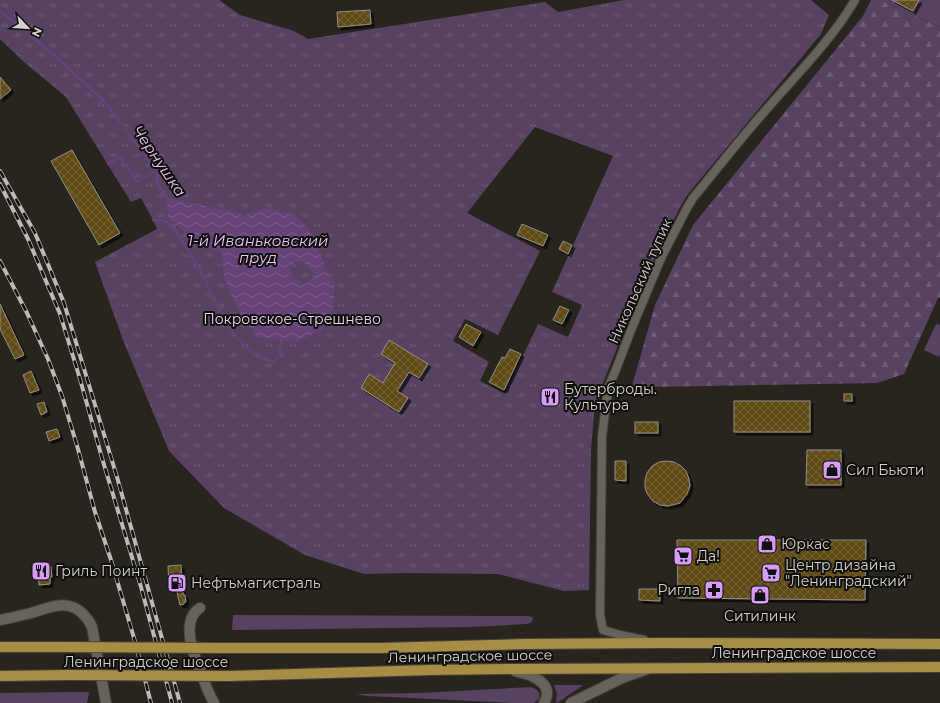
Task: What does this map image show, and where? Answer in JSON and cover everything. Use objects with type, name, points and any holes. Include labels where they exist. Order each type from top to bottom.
[{"type":"main road","name":"Ленинградское шоссе","points":[[0,647],[380,648],[525,644],[661,643],[940,644]]},
{"type":"main road","name":"Ленинградское шоссе","points":[[0,676],[229,676],[507,669],[940,667]]},
{"type":"street","name":"Никольский тупик","points":[[661,643],[603,630],[600,606],[602,436],[604,409],[608,388],[662,256],[693,198],[808,62],[846,15],[855,0]]},
{"type":"street","points":[[0,620],[18,617],[60,605],[68,605],[80,611],[90,621],[106,703]]},
{"type":"street","points":[[200,608],[196,610],[192,618],[190,638],[193,653],[214,703]]},
{"type":"street","points":[[571,703],[622,678],[650,668]]},
{"type":"street","points":[[507,669],[539,679],[546,690],[547,696],[544,703]]},
{"type":"green space","name":"Покровское-Стрешнево","points":[[0,0],[219,0],[240,15],[294,31],[308,39],[545,2],[558,12],[624,0],[811,0],[829,15],[821,34],[688,194],[681,205],[642,285],[595,403],[591,450],[589,590],[564,591],[498,574],[364,574],[305,555],[224,508],[169,451],[123,340],[95,262],[157,229],[153,220],[141,198],[131,202],[66,97],[24,62],[0,39]],"holes":[[[535,127],[613,156],[552,292],[582,305],[568,337],[538,324],[505,394],[480,381],[489,362],[453,341],[465,319],[498,335],[540,251],[467,213]]]},
{"type":"green space","points":[[871,0],[881,0],[940,27],[940,298],[938,298],[904,374],[877,383],[647,387],[630,393],[655,305],[693,225],[863,16]]},
{"type":"green space","points":[[881,0],[940,0],[940,27]]},
{"type":"green space","points":[[936,324],[940,325],[939,357],[924,350]]},
{"type":"green space","points":[[233,615],[526,616],[533,617],[533,619],[527,624],[471,627],[232,630]]},
{"type":"green space","points":[[554,685],[582,686],[557,703],[557,694]]},
{"type":"green space","points":[[531,687],[539,693],[539,699],[534,703],[368,696],[355,694],[420,693]]},
{"type":"green space","points":[[89,692],[87,703],[0,703],[0,693]]},
{"type":"water","name":"1-й Иваньковский пруд","points":[[167,198],[235,212],[243,216],[266,208],[295,215],[308,227],[330,278],[335,282],[333,310],[321,331],[294,342],[258,337],[241,315],[224,278],[222,253],[199,243],[168,218]],"holes":[[[298,261],[308,266],[314,274],[309,282],[300,282],[291,272],[292,263]]]},
{"type":"building","points":[[892,0],[919,0],[913,11]]},
{"type":"building","points":[[370,10],[371,24],[338,27],[337,12]]},
{"type":"building","points":[[0,77],[11,90],[0,99]]},
{"type":"building","points":[[72,150],[120,233],[99,245],[51,161]]},
{"type":"building","points":[[522,224],[548,235],[543,246],[517,235]]},
{"type":"building","points":[[563,241],[572,245],[568,254],[559,249]]},
{"type":"building","points":[[0,304],[24,355],[15,359],[0,329]]},
{"type":"building","points":[[560,306],[569,310],[562,324],[553,320]]},
{"type":"building","points":[[466,324],[481,332],[473,346],[459,337]]},
{"type":"building","points":[[389,340],[428,364],[419,378],[409,372],[397,391],[408,398],[399,412],[361,388],[369,374],[383,383],[395,363],[381,354]]},
{"type":"building","points":[[510,349],[521,354],[504,390],[489,382],[502,357],[505,358]]},
{"type":"building","points":[[31,371],[39,390],[30,393],[23,375]]},
{"type":"building","points":[[549,393],[553,393],[555,397],[553,401],[549,401],[547,399],[547,395]]},
{"type":"building","points":[[844,394],[852,394],[852,401],[844,401]]},
{"type":"building","points":[[734,401],[810,401],[810,432],[734,432]]},
{"type":"building","points":[[44,402],[47,412],[41,415],[37,404]]},
{"type":"building","points":[[635,422],[658,422],[658,433],[635,433]]},
{"type":"building","points":[[57,429],[60,437],[49,441],[46,432]]},
{"type":"building","points":[[807,450],[841,450],[841,485],[806,485]]},
{"type":"building","points":[[615,461],[626,461],[626,481],[615,480]]},
{"type":"building","points":[[659,462],[674,462],[686,471],[690,486],[687,494],[680,503],[668,506],[660,505],[653,501],[645,488],[647,473],[652,466]]},
{"type":"building","name":"Центр дизайна \"Ленинградский\"","points":[[677,540],[866,540],[865,600],[678,598]]},
{"type":"building","points":[[181,565],[183,595],[185,595],[186,602],[180,605],[176,588],[169,589],[168,566]]},
{"type":"building","points":[[51,567],[52,577],[50,577],[50,584],[39,585],[38,568]]},
{"type":"building","points":[[639,589],[660,589],[660,601],[639,600]]},
{"type":"waterway","name":"Чернушка","points":[[0,11],[53,54],[104,101],[156,170],[158,185],[169,200]]},
{"type":"waterway","points":[[108,164],[120,157],[138,182],[156,170]]},
{"type":"waterway","points":[[153,220],[165,221],[172,226],[202,274],[225,320],[241,342],[261,357],[274,362],[280,354],[281,339]]},
{"type":"railway","points":[[0,171],[35,233],[64,303],[117,477],[180,703]]},
{"type":"railway","points":[[0,184],[28,239],[60,314],[141,587],[172,703]]},
{"type":"railway","points":[[0,261],[27,313],[48,359],[62,396],[95,512],[134,638],[151,703]]},
{"type":"place","name":"Бутерброды. Культура","points":[[550,397]]},
{"type":"place","name":"Сил Бьюти","points":[[832,470]]},
{"type":"place","name":"Юркас","points":[[767,544]]},
{"type":"place","name":"Да!","points":[[683,556]]},
{"type":"place","name":"Гриль Поинт","points":[[41,571]]},
{"type":"place","name":"Центр дизайна \"Ленинградский\"","points":[[771,573]]},
{"type":"place","name":"Нефтьмагистраль","points":[[177,583]]},
{"type":"place","name":"Ригла","points":[[714,590]]},
{"type":"place","name":"Ситилинк","points":[[760,595]]}]
